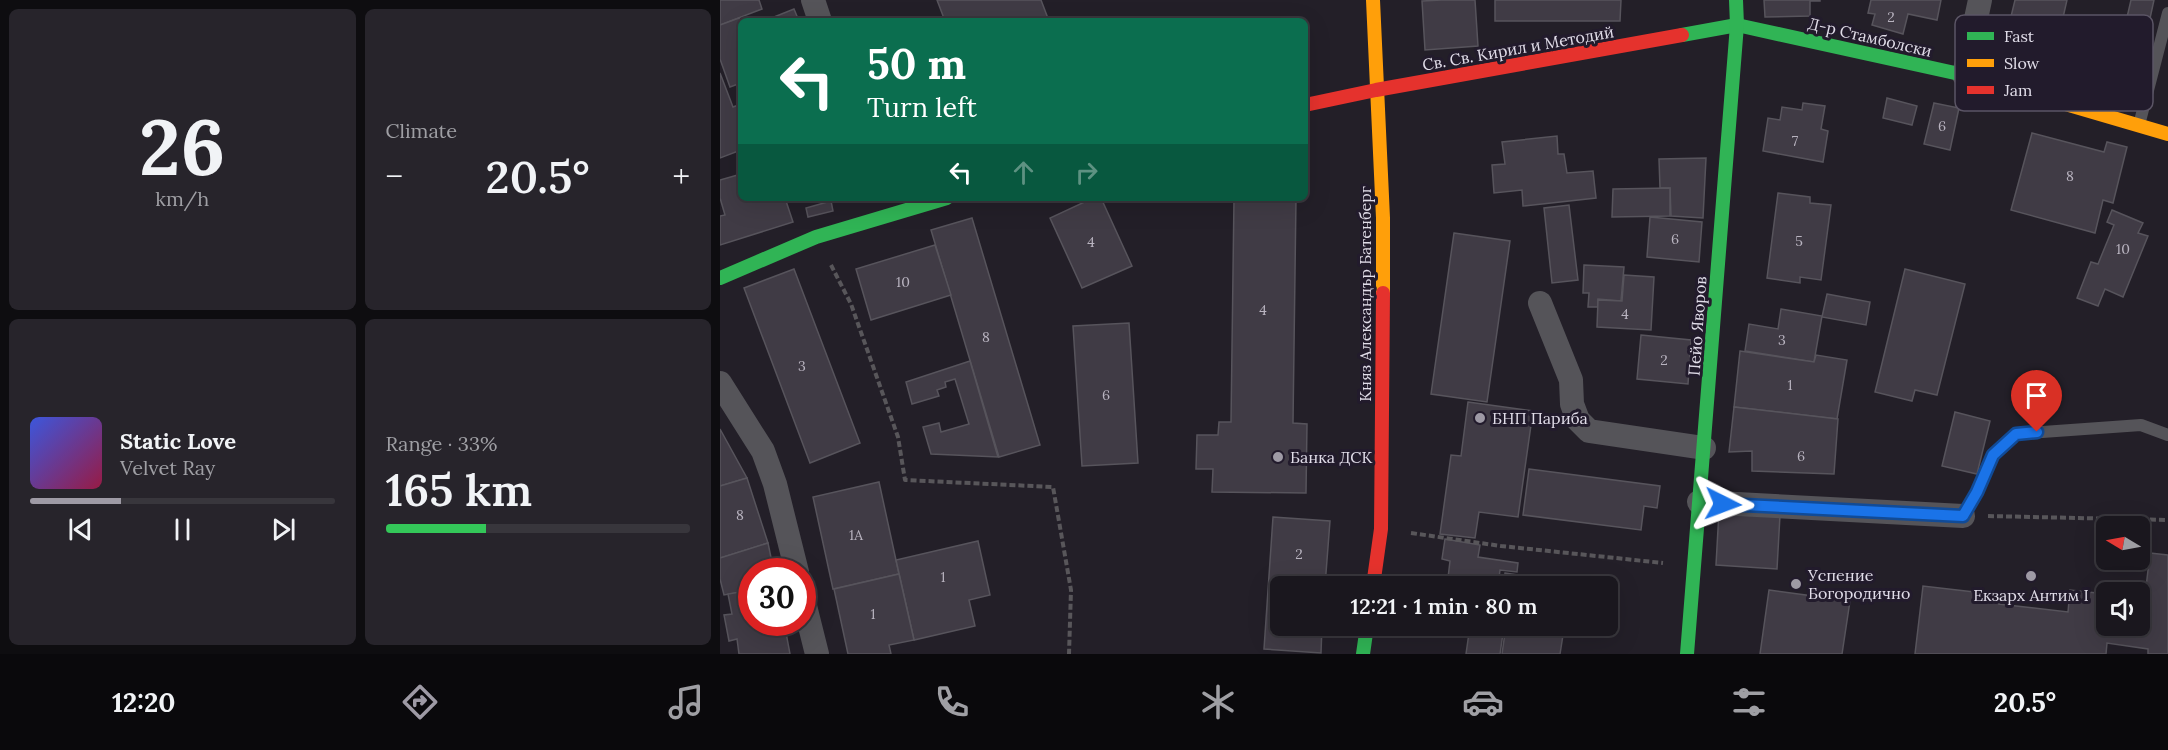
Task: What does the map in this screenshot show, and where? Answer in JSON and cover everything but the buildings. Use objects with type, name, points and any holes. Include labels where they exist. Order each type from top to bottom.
[{"type":"street","points":[[813,0],[819,18]]},
{"type":"street","name":"Княз Александър Батенберг","points":[[1373,0],[1383,218],[1381,529],[1374,576]]},
{"type":"street","name":"Пейо Яворов","points":[[1687,654],[1737,25],[1736,0]]},
{"type":"street","points":[[1977,15],[1980,0]]},
{"type":"street","name":"Св. Св. Кирил и Методий","points":[[1308,104],[1737,25]]},
{"type":"street","name":"Д-р Стамболски","points":[[1737,25],[1955,73]]},
{"type":"street","name":"Д-р Стамболски","points":[[2088,111],[2168,134]]},
{"type":"street","points":[[720,278],[886,207],[927,201]]},
{"type":"street","points":[[1540,303],[1571,380],[1572,404],[1578,420],[1589,431],[1704,448]]},
{"type":"street","points":[[720,383],[763,451],[775,484],[794,558]]},
{"type":"street","points":[[1699,502],[1963,516]]},
{"type":"street","points":[[813,636],[818,654]]},
{"type":"street","points":[[1363,654],[1366,636]]},
{"type":"lane","points":[[2153,71],[2168,13]]},
{"type":"lane","points":[[2139,126],[2143,111]]},
{"type":"lane","points":[[1963,516],[1977,492],[1993,455],[2016,434],[2140,425],[2168,435]]},
{"type":"path","points":[[816,237],[851,304],[898,437],[905,480],[1053,487],[1071,590],[1069,654]]},
{"type":"path","points":[[1963,516],[2168,520]]},
{"type":"path","points":[[1381,529],[1501,546],[1693,567]]},
{"type":"traffic: fast","points":[[1687,654],[1737,25],[1736,0]]},
{"type":"traffic: fast","points":[[1682,35],[1737,25],[1955,73]]},
{"type":"traffic: fast","points":[[720,278],[816,237],[937,201]]},
{"type":"traffic: fast","points":[[1363,654],[1366,636]]},
{"type":"traffic: slow","points":[[1373,0],[1383,218],[1383,293]]},
{"type":"traffic: slow","points":[[2089,111],[2168,134]]},
{"type":"traffic: jam","points":[[1308,104],[1682,35]]},
{"type":"traffic: jam","points":[[1374,576],[1381,529],[1383,293]]},
{"type":"place","name":"БНП Париба","points":[[1480,418]]},
{"type":"place","name":"Банка ДСК","points":[[1278,457]]},
{"type":"place","name":"Екзарх Антим I","points":[[2031,576]]},
{"type":"place","name":"Успение Богородично","points":[[1796,584]]},
{"type":"route","points":[[1723,504],[1963,516],[1977,492],[1993,455],[2016,434],[2037,432]]}]
